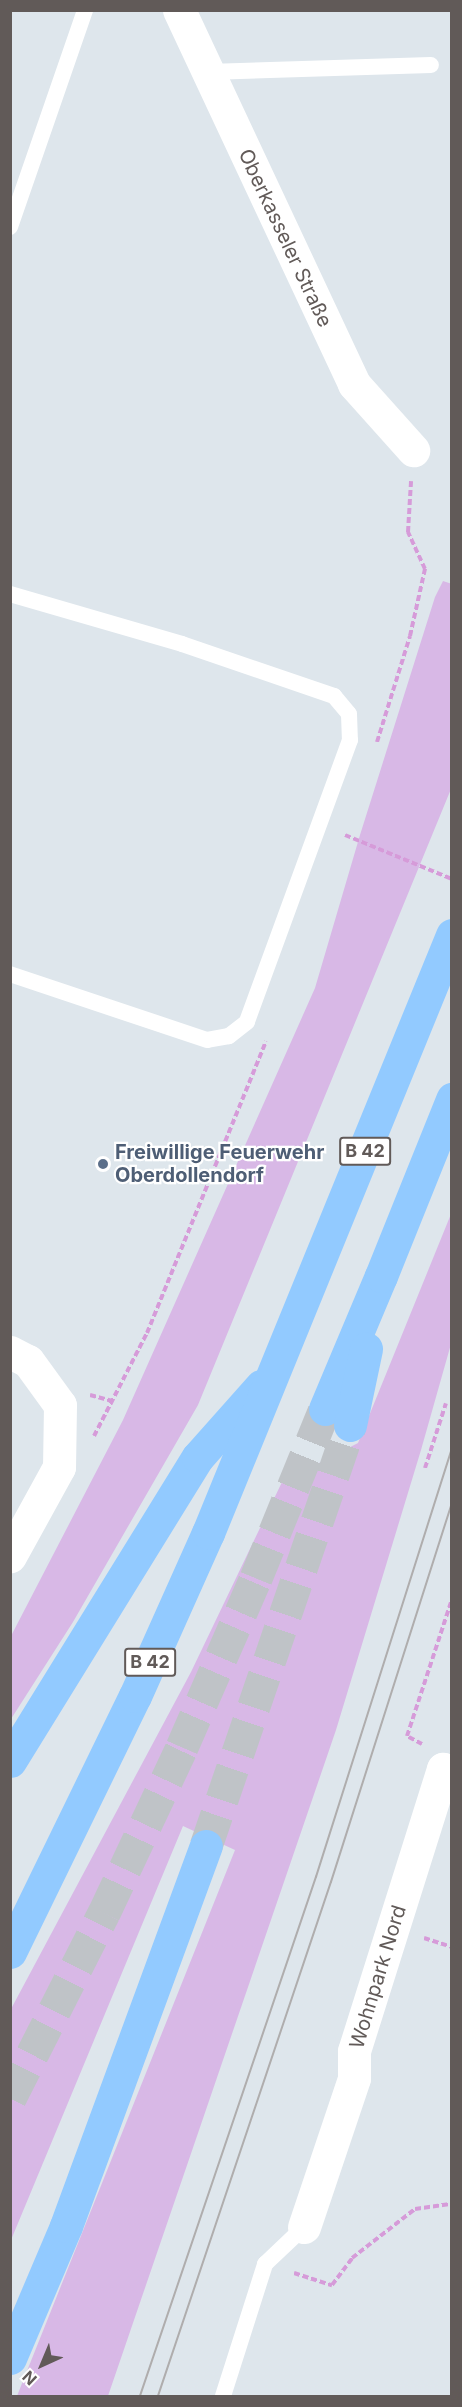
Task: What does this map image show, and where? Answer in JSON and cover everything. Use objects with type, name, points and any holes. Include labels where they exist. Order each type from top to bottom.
[{"type":"highway","name":"B 42","points":[[10,1952],[135,1696],[278,1367],[452,935]]},
{"type":"highway","points":[[337,1417],[381,1276],[452,1099]]},
{"type":"highway","name":"B 42","points":[[10,1761],[198,1457],[278,1367]]},
{"type":"highway","points":[[10,2358],[66,2226],[206,1846]]},
{"type":"street","name":"Oberkasseler Straße","points":[[179,10],[354,384],[413,450]]},
{"type":"street","points":[[10,1352],[28,1361],[60,1405],[59,1467],[10,1556]]},
{"type":"street","name":"Wohnpark Nord","points":[[304,2227],[354,2078],[354,2051],[447,1770]]},
{"type":"lane","points":[[10,227],[85,10]]},
{"type":"lane","points":[[208,72],[431,65]]},
{"type":"lane","points":[[10,594],[182,644],[334,696],[349,714],[350,740],[247,1022],[229,1036],[207,1040],[10,974]]},
{"type":"lane","points":[[223,2397],[265,2264],[304,2227]]},
{"type":"path","points":[[345,835],[452,879]]},
{"type":"path","points":[[425,1468],[446,1403]]},
{"type":"path","points":[[447,1770],[434,1751],[406,1736],[452,1599]]},
{"type":"path","points":[[265,2264],[333,2285],[352,2258],[415,2209],[452,2204]]},
{"type":"shaded area","points":[[443,581],[452,584],[451,789],[198,1405],[73,1622],[11,1719],[11,1636],[123,1420],[315,988],[360,835],[435,597]]},
{"type":"shaded area","points":[[451,1214],[451,1344],[421,1450],[336,1730],[108,2396],[17,2396],[235,1850],[183,1826],[11,2240],[11,2009],[191,1672],[282,1482],[358,1443]]},
{"type":"tunnel","points":[[10,2098],[104,1913],[182,1747],[256,1578],[325,1409]]},
{"type":"tunnel","points":[[206,1846],[350,1425]]},
{"type":"tram line","points":[[140,2396],[316,1877],[452,1449]]},
{"type":"tram line","points":[[158,2396],[331,1882],[452,1503]]},
{"type":"place","name":"Freiwillige Feuerwehr Oberdollendorf","points":[[103,1164]]}]
